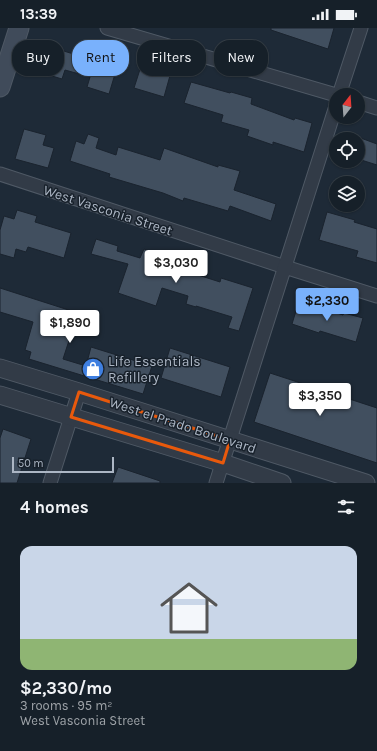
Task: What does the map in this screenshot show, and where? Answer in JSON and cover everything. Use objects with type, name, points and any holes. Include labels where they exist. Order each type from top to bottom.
[{"type":"main road","points":[[0,87],[19,28]]},
{"type":"street","points":[[107,28],[329,93]]},
{"type":"street","points":[[341,88],[361,28]]},
{"type":"street","points":[[365,104],[377,108]]},
{"type":"street","points":[[216,483],[330,124]]},
{"type":"street","name":"West Vasconia Street","points":[[0,174],[377,296]]},
{"type":"street","name":"West el Prado Boulevard","points":[[0,368],[366,483]]},
{"type":"street","points":[[50,483],[79,392]]},
{"type":"street","name":"West el Prado Boulevard","points":[[0,395],[223,463],[282,483]]},
{"type":"highlighted area","points":[[79,392],[230,440],[223,463],[71,417]]},
{"type":"building","points":[[271,28],[334,28],[328,49],[271,30]]},
{"type":"building","points":[[64,51],[72,54],[72,72],[65,70],[64,73]]},
{"type":"building","points":[[52,76],[63,76],[62,79]]},
{"type":"building","points":[[86,76],[114,76],[109,94],[87,87],[90,77]]},
{"type":"building","points":[[138,76],[170,76],[164,97],[134,88]]},
{"type":"building","points":[[191,82],[252,98],[251,104],[294,120],[295,118],[312,123],[304,152],[273,142],[273,145],[247,136],[249,130],[221,122],[223,115],[184,103]]},
{"type":"building","points":[[24,129],[46,135],[43,145],[54,148],[48,168],[15,159]]},
{"type":"building","points":[[88,134],[99,138],[96,148],[116,155],[118,147],[160,160],[164,148],[218,167],[218,165],[240,171],[234,190],[276,204],[271,221],[230,206],[228,211],[184,198],[183,201],[163,193],[109,177],[110,174],[70,161],[76,141],[84,144]]},
{"type":"building","points":[[365,140],[377,144],[377,165],[365,161]]},
{"type":"building","points":[[17,210],[37,216],[35,222],[71,233],[64,258],[28,247],[26,252],[16,249],[14,258],[0,254],[0,230],[4,216],[14,219]]},
{"type":"building","points":[[327,212],[355,220],[354,222],[377,229],[377,263],[356,257],[358,251],[319,240]]},
{"type":"building","points":[[96,239],[118,246],[117,251],[140,258],[144,249],[172,259],[170,266],[220,282],[221,278],[253,288],[239,331],[228,328],[232,317],[186,304],[188,296],[162,288],[156,306],[118,293],[128,264],[91,254]]},
{"type":"building","points":[[0,288],[78,313],[63,359],[86,366],[91,347],[152,366],[143,394],[29,359],[31,352],[25,350],[33,322],[0,312]]},
{"type":"building","points":[[299,301],[343,315],[344,313],[363,318],[356,342],[320,331],[319,333],[292,324]]},
{"type":"building","points":[[170,348],[230,367],[221,397],[161,378]]},
{"type":"building","points":[[270,373],[377,408],[377,463],[254,422]]},
{"type":"building","points":[[3,429],[31,439],[17,483],[0,483],[0,438]]},
{"type":"building","points":[[118,467],[160,481],[160,483],[112,483]]},
{"type":"place","name":"Life Essentials Refillery","points":[[93,369]]}]
